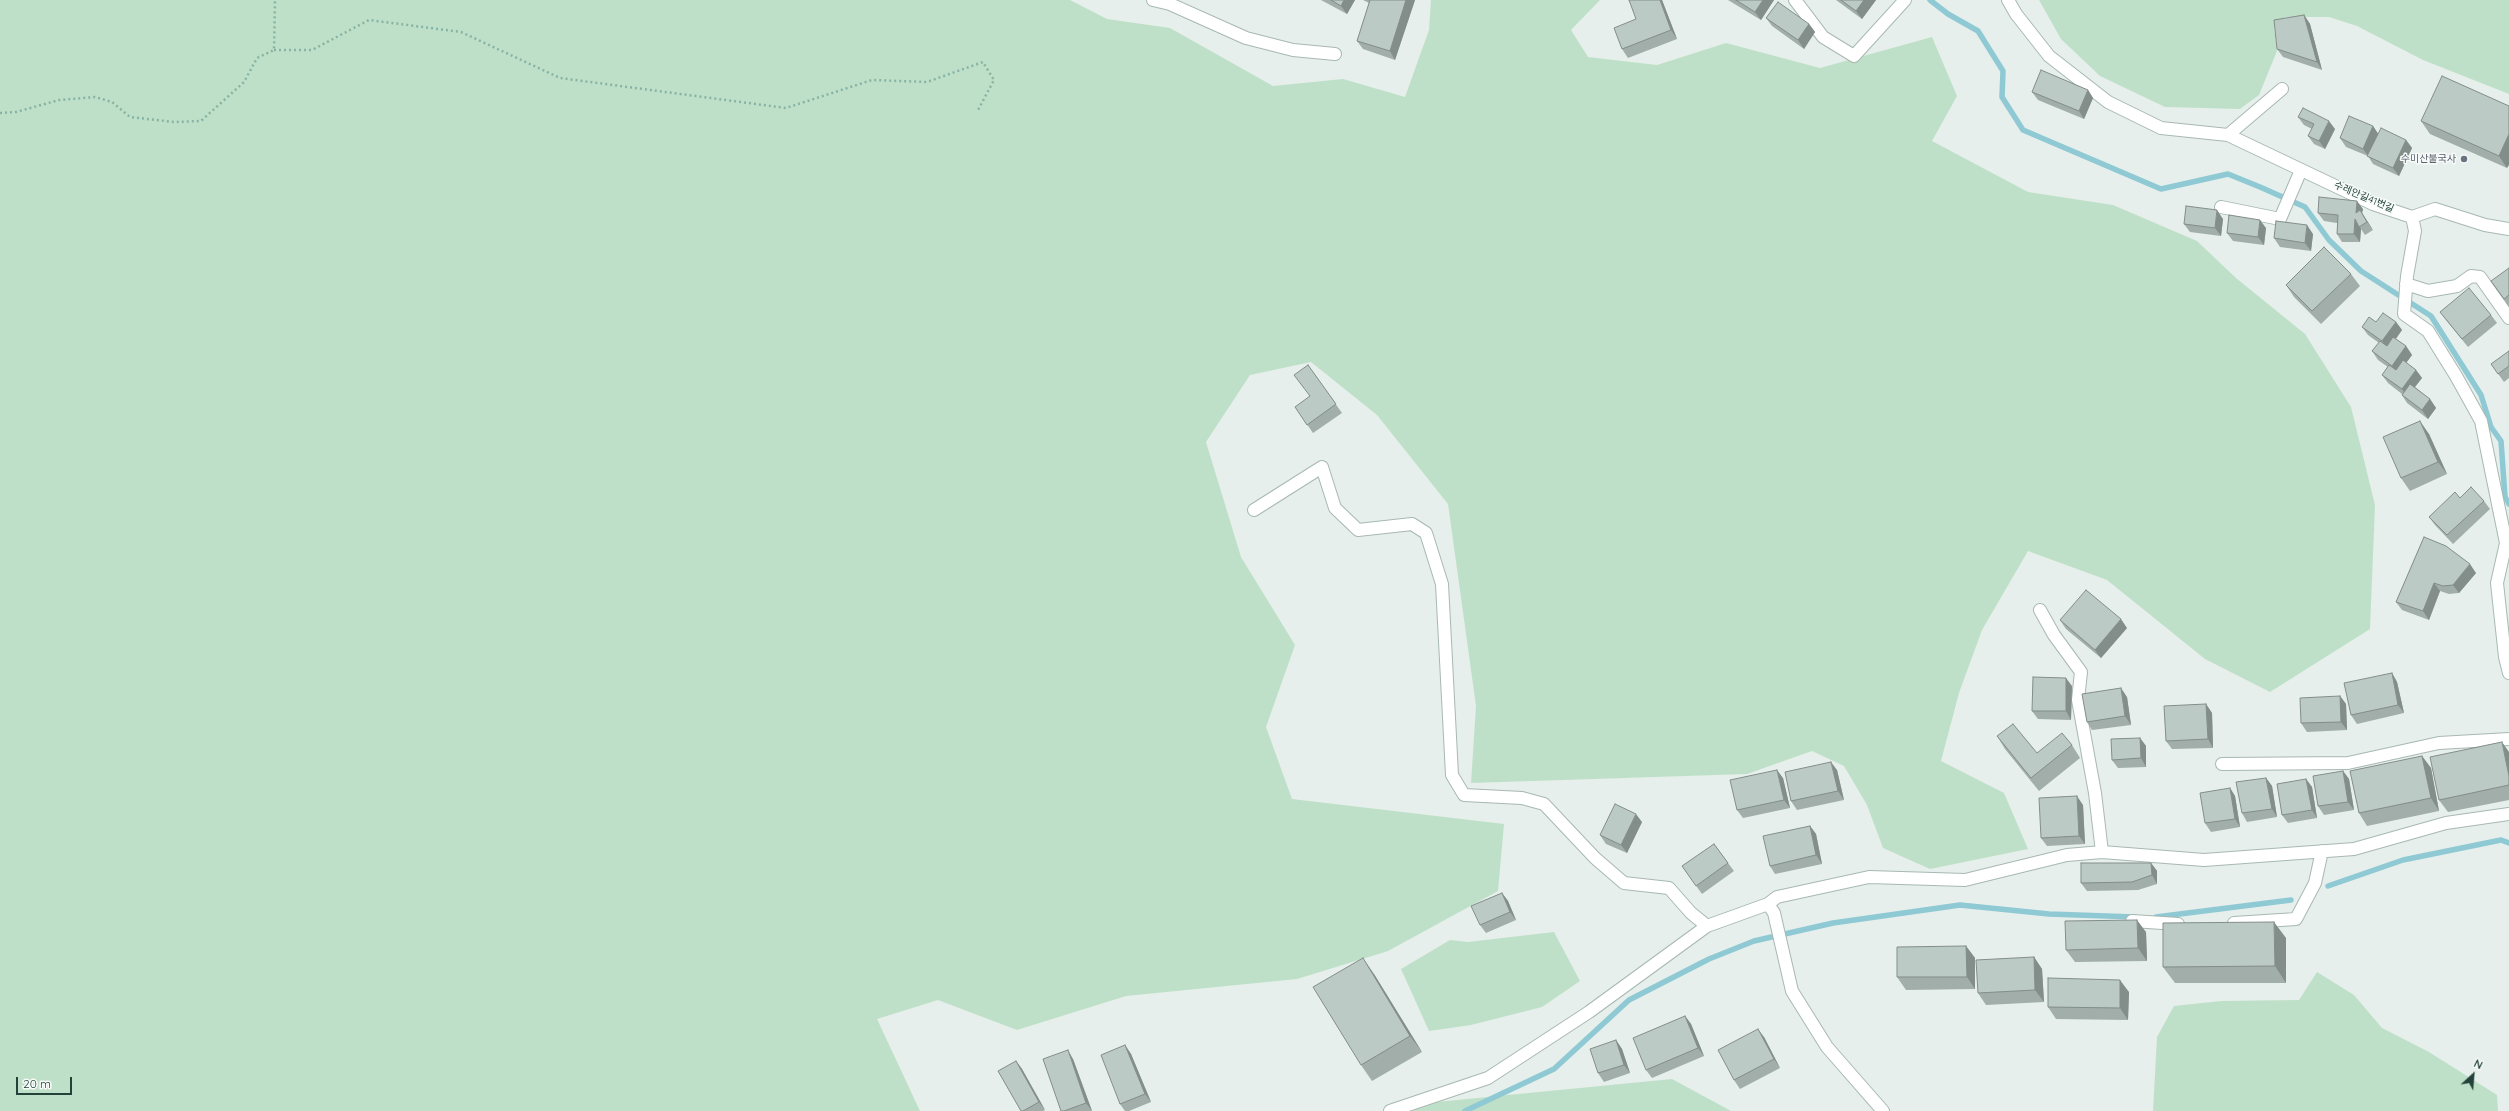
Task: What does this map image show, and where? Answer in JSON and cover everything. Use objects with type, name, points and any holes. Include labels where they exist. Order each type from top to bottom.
[{"type":"lane","points":[[1153,0],[1170,4],[1246,38],[1293,50],[1335,54]]},
{"type":"lane","points":[[1795,0],[1824,37],[1854,56],[1905,0]]},
{"type":"lane","name":"수레안길41번길","points":[[2008,0],[2016,14],[2049,56],[2108,102],[2161,128],[2228,135],[2373,204],[2412,216]]},
{"type":"lane","points":[[2228,135],[2282,89]]},
{"type":"lane","points":[[2221,208],[2280,219],[2301,170]]},
{"type":"lane","points":[[2509,229],[2484,225],[2435,209],[2412,216],[2415,232],[2406,288],[2404,314],[2428,331],[2456,376],[2481,421],[2506,543],[2497,583],[2505,657],[2509,672]]},
{"type":"lane","points":[[2406,288],[2428,291],[2457,286],[2471,276],[2480,277],[2509,318]]},
{"type":"lane","points":[[1254,510],[1322,467],[1335,508],[1358,530],[1412,524],[1426,533],[1442,584],[1452,775],[1464,795],[1522,798],[1544,804],[1595,858],[1624,883],[1669,888],[1691,913],[1707,926]]},
{"type":"lane","points":[[2040,610],[2054,635],[2081,672],[2078,700],[2095,793],[2102,852]]},
{"type":"lane","points":[[2222,764],[2348,763],[2439,743],[2509,739]]},
{"type":"lane","points":[[1883,1111],[1827,1047],[1792,991],[1771,908],[1777,897],[1869,877],[1965,880],[2067,855],[2102,852],[2204,860],[2354,849],[2446,823],[2509,814]]},
{"type":"lane","points":[[2219,924],[2296,919],[2315,883],[2322,851]]},
{"type":"lane","points":[[1390,1111],[1488,1078],[1589,1012],[1707,926],[1771,908]]},
{"type":"lane","points":[[2132,921],[2187,924]]},
{"type":"path","points":[[274,50],[275,0]]},
{"type":"path","points":[[0,113],[16,112],[59,100],[96,97],[112,102],[130,117],[174,122],[201,121],[244,82],[257,58],[274,50],[312,50],[369,20],[462,32],[560,78],[786,108],[872,80],[927,82],[983,62],[994,80],[977,112]]},
{"type":"green space","points":[[0,0],[1070,0],[1107,19],[1170,28],[1273,86],[1343,79],[1405,97],[1429,30],[1431,0],[1600,0],[1571,30],[1588,57],[1657,65],[1726,43],[1820,68],[1932,37],[1957,96],[1932,141],[2028,192],[2113,205],[2197,241],[2236,278],[2305,334],[2351,407],[2375,505],[2370,629],[2270,692],[2205,659],[2107,580],[2028,551],[1982,630],[1959,693],[1941,761],[2004,793],[2028,849],[1930,869],[1883,848],[1867,805],[1844,766],[1812,751],[1747,774],[1471,783],[1476,706],[1448,504],[1377,415],[1311,362],[1250,375],[1206,442],[1241,557],[1295,645],[1266,727],[1292,799],[1504,824],[1498,891],[1388,951],[1297,979],[1126,996],[1017,1030],[938,1000],[877,1019],[920,1111],[0,1111]]},
{"type":"green space","points":[[2039,0],[2509,0],[2509,94],[2423,60],[2357,26],[2329,17],[2286,17],[2274,26],[2277,51],[2259,95],[2240,109],[2165,107],[2100,76],[2061,39]]},
{"type":"green space","points":[[1554,932],[1580,981],[1542,1007],[1471,1025],[1429,1031],[1401,969],[1450,940],[1468,942]]},
{"type":"green space","points":[[2317,972],[2354,995],[2382,1028],[2429,1052],[2497,1095],[2498,1111],[2153,1111],[2157,1037],[2174,1006],[2221,1001],[2299,1000]]},
{"type":"green space","points":[[1672,1079],[1731,1111],[1413,1111],[1426,1103]]},
{"type":"building","points":[[1331,0],[1344,0],[1341,6]]},
{"type":"building","points":[[1370,0],[1406,0],[1390,51],[1357,41]]},
{"type":"building","points":[[1629,0],[1660,0],[1671,30],[1622,49],[1614,28],[1636,19]]},
{"type":"building","points":[[1736,0],[1763,0],[1755,12]]},
{"type":"building","points":[[1841,0],[1864,0],[1856,11]]},
{"type":"building","points":[[1778,2],[1809,24],[1798,40],[1766,18]]},
{"type":"building","points":[[2304,15],[2317,62],[2277,49],[2274,20]]},
{"type":"building","points":[[2041,70],[2088,90],[2079,111],[2032,92]]},
{"type":"building","points":[[2442,76],[2509,106],[2509,134],[2499,156],[2421,121]]},
{"type":"building","points":[[2303,108],[2329,121],[2319,141],[2308,136],[2314,124],[2298,117]]},
{"type":"building","points":[[2349,116],[2373,126],[2363,149],[2340,138]]},
{"type":"building","points":[[2381,128],[2406,140],[2393,168],[2367,156]]},
{"type":"building","points":[[2319,197],[2357,201],[2356,213],[2360,210],[2367,222],[2359,227],[2355,219],[2354,234],[2337,234],[2338,215],[2318,213]]},
{"type":"building","points":[[2186,206],[2217,210],[2215,228],[2184,224]]},
{"type":"building","points":[[2229,215],[2260,220],[2258,237],[2227,233]]},
{"type":"building","points":[[2276,221],[2307,225],[2305,243],[2274,238]]},
{"type":"building","points":[[2324,247],[2351,274],[2312,311],[2286,285]]},
{"type":"building","points":[[2509,268],[2509,295],[2504,299],[2491,281]]},
{"type":"building","points":[[2469,288],[2491,315],[2462,339],[2440,312]]},
{"type":"building","points":[[2383,313],[2396,322],[2382,341],[2362,327],[2369,317],[2376,322]]},
{"type":"building","points":[[2393,337],[2406,346],[2392,366],[2372,351],[2380,341],[2387,346]]},
{"type":"building","points":[[2509,351],[2509,366],[2498,374],[2491,364]]},
{"type":"building","points":[[2403,360],[2416,370],[2402,389],[2382,375],[2389,365],[2396,370]]},
{"type":"building","points":[[1308,365],[1336,404],[1307,425],[1295,407],[1310,396],[1294,375]]},
{"type":"building","points":[[2410,384],[2430,399],[2422,410],[2402,395]]},
{"type":"building","points":[[2420,421],[2438,462],[2401,478],[2383,437]]},
{"type":"building","points":[[2471,487],[2484,501],[2447,535],[2429,517],[2455,492],[2460,498]]},
{"type":"building","points":[[2424,537],[2446,546],[2470,564],[2453,585],[2443,586],[2434,583],[2423,611],[2396,602]]},
{"type":"building","points":[[2086,590],[2121,619],[2095,650],[2060,620]]},
{"type":"building","points":[[2392,673],[2398,705],[2351,715],[2344,683]]},
{"type":"building","points":[[2033,677],[2066,678],[2066,711],[2032,711]]},
{"type":"building","points":[[2121,688],[2125,716],[2087,722],[2082,694]]},
{"type":"building","points":[[2340,696],[2341,722],[2301,723],[2300,698]]},
{"type":"building","points":[[2206,704],[2208,739],[2166,741],[2164,706]]},
{"type":"building","points":[[2013,724],[2037,753],[2062,733],[2072,745],[2031,778],[1997,736]]},
{"type":"building","points":[[2140,738],[2141,758],[2112,760],[2111,739]]},
{"type":"building","points":[[2502,742],[2509,776],[2509,785],[2439,800],[2430,757]]},
{"type":"building","points":[[2422,756],[2431,798],[2359,813],[2350,771]]},
{"type":"building","points":[[1831,762],[1838,791],[1791,801],[1785,772]]},
{"type":"building","points":[[1777,770],[1784,800],[1737,810],[1730,780]]},
{"type":"building","points":[[2343,771],[2348,802],[2318,806],[2313,776]]},
{"type":"building","points":[[2266,778],[2272,809],[2242,813],[2236,782]]},
{"type":"building","points":[[2306,779],[2312,810],[2282,815],[2277,784]]},
{"type":"building","points":[[2230,788],[2235,819],[2205,823],[2200,793]]},
{"type":"building","points":[[2077,796],[2079,836],[2041,838],[2039,798]]},
{"type":"building","points":[[1615,804],[1636,814],[1621,845],[1600,835]]},
{"type":"building","points":[[1810,826],[1816,855],[1770,866],[1763,836]]},
{"type":"building","points":[[1714,844],[1728,863],[1696,886],[1682,866]]},
{"type":"building","points":[[2081,863],[2151,863],[2152,875],[2132,882],[2081,883]]},
{"type":"building","points":[[1502,893],[1510,912],[1480,925],[1471,906]]},
{"type":"building","points":[[2137,920],[2138,948],[2066,950],[2065,921]]},
{"type":"building","points":[[2274,922],[2275,966],[2163,967],[2163,923]]},
{"type":"building","points":[[1966,946],[1967,977],[1897,977],[1897,947]]},
{"type":"building","points":[[2034,957],[2035,990],[1978,993],[1976,960]]},
{"type":"building","points":[[1363,958],[1410,1036],[1361,1065],[1313,987]]},
{"type":"building","points":[[2048,978],[2120,980],[2120,1008],[2048,1007]]},
{"type":"building","points":[[1685,1016],[1698,1048],[1646,1070],[1633,1038]]},
{"type":"building","points":[[1758,1029],[1774,1059],[1734,1080],[1718,1050]]},
{"type":"building","points":[[1616,1040],[1624,1065],[1598,1073],[1590,1049]]},
{"type":"building","points":[[1125,1045],[1145,1094],[1120,1104],[1101,1055]]},
{"type":"building","points":[[1068,1050],[1086,1103],[1061,1111],[1043,1059]]},
{"type":"building","points":[[1016,1061],[1039,1102],[1023,1111],[1021,1111],[998,1071]]},
{"type":"waterway","points":[[1930,0],[1948,14],[1978,31],[2003,71],[2002,97],[2023,130],[2161,189],[2228,174],[2305,207],[2329,240],[2361,271],[2431,316],[2481,395],[2491,427],[2501,441],[2505,497],[2509,504]]},
{"type":"waterway","points":[[2328,886],[2403,860],[2501,840],[2509,843]]},
{"type":"waterway","points":[[2156,917],[2291,900]]},
{"type":"waterway","points":[[1465,1111],[1554,1069],[1629,1000],[1709,959],[1754,941],[1833,923],[1960,905],[2049,914],[2135,917]]},
{"type":"place","name":"수미산불국사","points":[[2464,159]]}]
